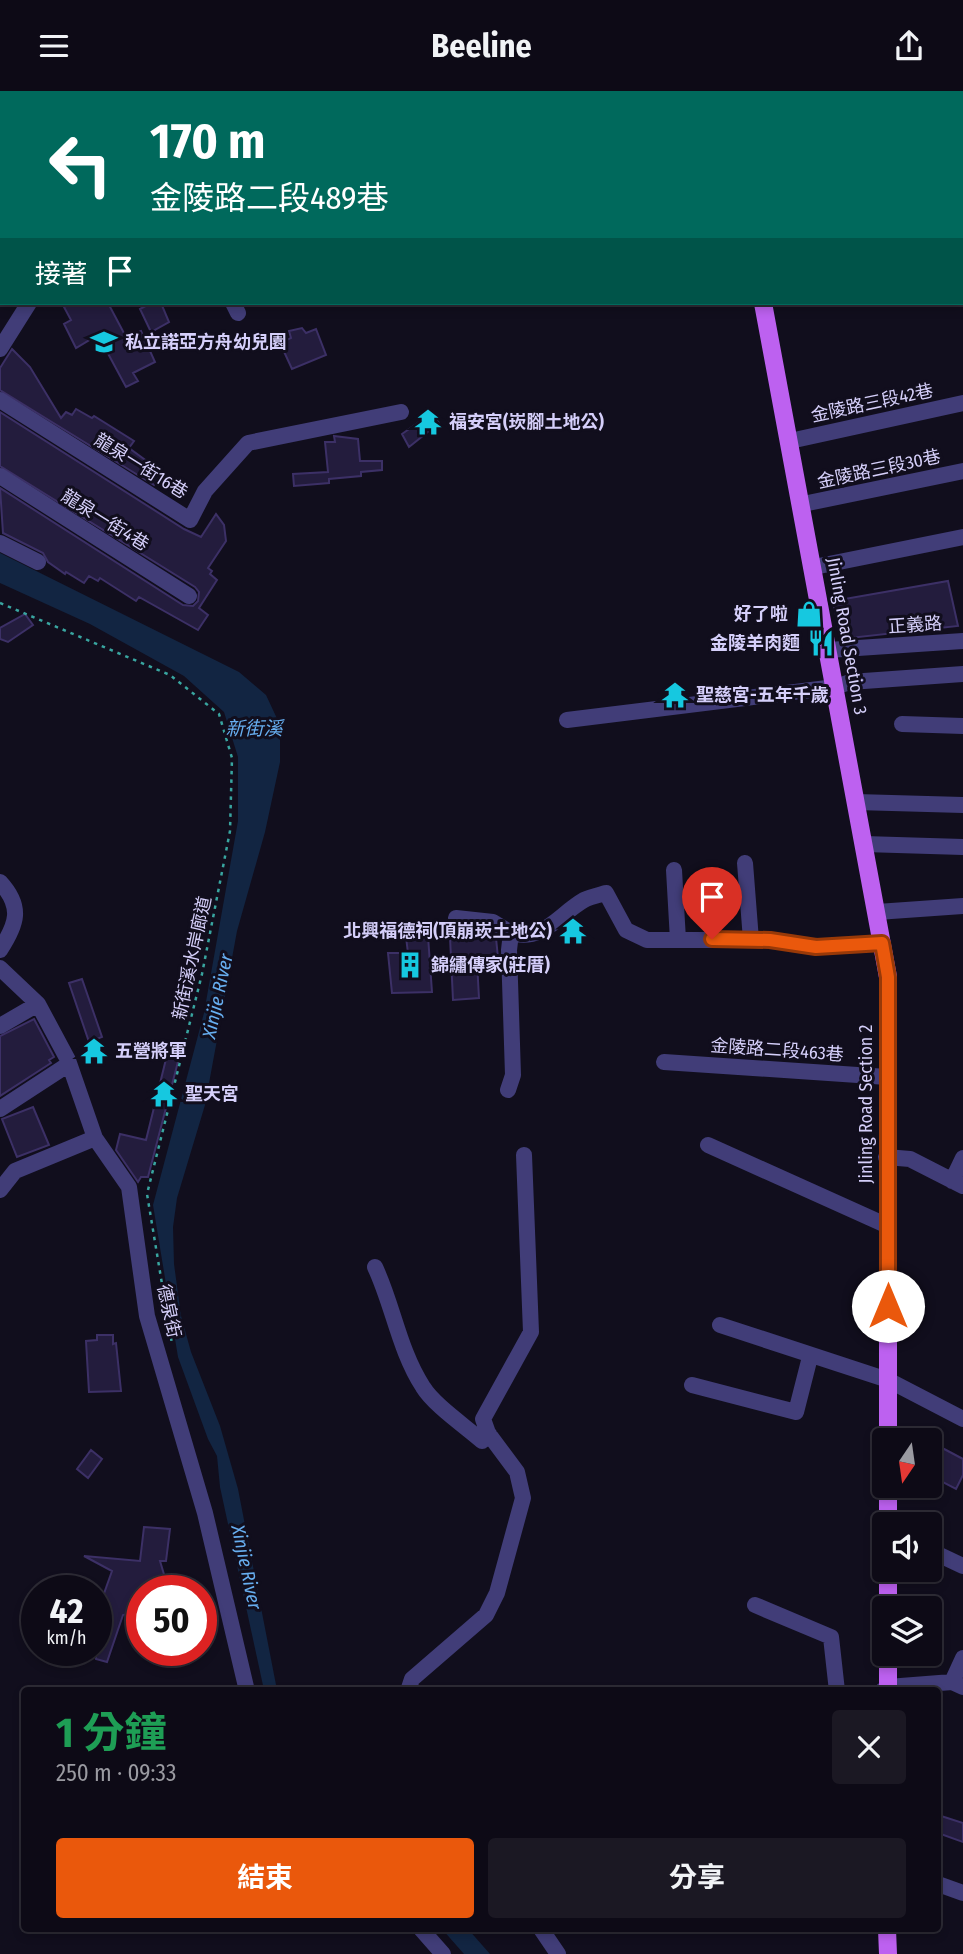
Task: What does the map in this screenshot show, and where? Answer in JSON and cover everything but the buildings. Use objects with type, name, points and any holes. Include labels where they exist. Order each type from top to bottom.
[{"type":"main road","name":"Jinling Road Section 3","points":[[763,305],[803,504],[888,977]]},
{"type":"main road","name":"Jinling Road Section 2","points":[[888,977],[888,1428]]},
{"type":"main road","points":[[886,1687],[887,1666]]},
{"type":"main road","points":[[887,1932],[887,1954]]},
{"type":"street","points":[[0,349],[28,305]]},
{"type":"street","points":[[0,317],[15,327]]},
{"type":"street","name":"龍泉一街16巷","points":[[0,400],[190,520],[205,491],[248,443],[401,412]]},
{"type":"street","name":"金陵路三段42巷","points":[[790,441],[963,403]]},
{"type":"street","name":"金陵路三段30巷","points":[[803,504],[963,471]]},
{"type":"street","name":"龍泉一街4巷","points":[[0,476],[189,596]]},
{"type":"street","points":[[814,567],[963,537]]},
{"type":"street","points":[[0,543],[38,562]]},
{"type":"street","name":"正義路","points":[[828,650],[963,641]]},
{"type":"street","points":[[567,720],[835,687],[850,682],[963,674]]},
{"type":"street","points":[[902,724],[963,726]]},
{"type":"street","points":[[856,802],[963,805]]},
{"type":"street","points":[[864,844],[963,847]]},
{"type":"street","points":[[745,863],[751,940]]},
{"type":"street","points":[[674,870],[678,940]]},
{"type":"street","points":[[0,882],[10,893],[15,917],[15,926],[0,950]]},
{"type":"street","points":[[456,918],[493,922],[511,933],[526,937],[544,931],[585,900],[606,893],[626,930],[648,940],[751,940],[816,947],[882,943]]},
{"type":"street","points":[[877,912],[963,906]]},
{"type":"street","points":[[508,1090],[513,1075],[509,950],[511,933]]},
{"type":"street","name":"德泉街","points":[[0,968],[38,1004],[69,1064],[95,1138],[129,1187],[148,1316],[205,1513],[246,1687]]},
{"type":"street","points":[[0,1026],[38,1004]]},
{"type":"street","name":"金陵路二段463巷","points":[[664,1062],[887,1077]]},
{"type":"street","points":[[0,1109],[69,1064]]},
{"type":"street","points":[[0,1189],[15,1171],[95,1138]]},
{"type":"street","points":[[708,1145],[888,1226]]},
{"type":"street","points":[[409,1687],[412,1679],[486,1615],[497,1593],[523,1498],[517,1472],[489,1434],[482,1419],[531,1332],[524,1155]]},
{"type":"street","points":[[886,1157],[910,1159],[957,1183],[963,1158]]},
{"type":"street","points":[[375,1267],[387,1292],[397,1331],[423,1388],[482,1441],[489,1434]]},
{"type":"street","points":[[720,1325],[810,1357],[888,1380],[963,1419]]},
{"type":"street","points":[[692,1385],[796,1412],[810,1357]]},
{"type":"street","points":[[942,1556],[963,1566]]},
{"type":"street","points":[[755,1605],[831,1637],[837,1687]]},
{"type":"street","points":[[914,1687],[957,1684],[963,1658]]},
{"type":"street","points":[[941,1885],[963,1893]]},
{"type":"street","points":[[424,1932],[443,1954]]},
{"type":"street","points":[[543,1932],[558,1954]]},
{"type":"path","name":"新街溪水岸廊道","points":[[0,603],[170,675],[219,714],[232,758],[230,831],[202,974],[148,1194],[172,1345]]},
{"type":"water","name":"新街溪","points":[[0,553],[239,672],[266,695],[280,725],[280,762],[265,832],[237,931],[205,1105],[177,1198],[173,1227],[174,1264],[181,1316],[191,1352],[220,1426],[238,1489],[276,1687],[263,1687],[220,1487],[217,1456],[208,1439],[178,1357],[153,1205],[204,1013],[238,821],[238,757],[224,712],[184,676],[90,624],[0,583]]},
{"type":"water","points":[[445,1932],[471,1932],[490,1954],[464,1954]]},
{"type":"place","name":"私立諾亞方舟幼兒園","points":[[104,342]]},
{"type":"place","name":"福安宮(崁腳土地公)","points":[[428,422]]},
{"type":"place","name":"好了啦","points":[[809,614]]},
{"type":"place","name":"金陵羊肉麵","points":[[821,643]]},
{"type":"place","name":"聖慈宮-五年千歲","points":[[675,695]]},
{"type":"place","name":"北興福德祠(頂崩崁土地公)","points":[[573,931]]},
{"type":"place","name":"錦繡傳家(莊厝)","points":[[410,965]]},
{"type":"place","name":"五營將軍","points":[[94,1051]]},
{"type":"place","name":"聖天宮","points":[[164,1094]]},
{"type":"route","points":[[712,939],[770,940],[816,947],[882,943],[888,977],[888,1306]]},
{"type":"water label","name":"Xinjie River","points":[[217,996]]},
{"type":"water label","name":"Xinjie River","points":[[247,1567]]}]
